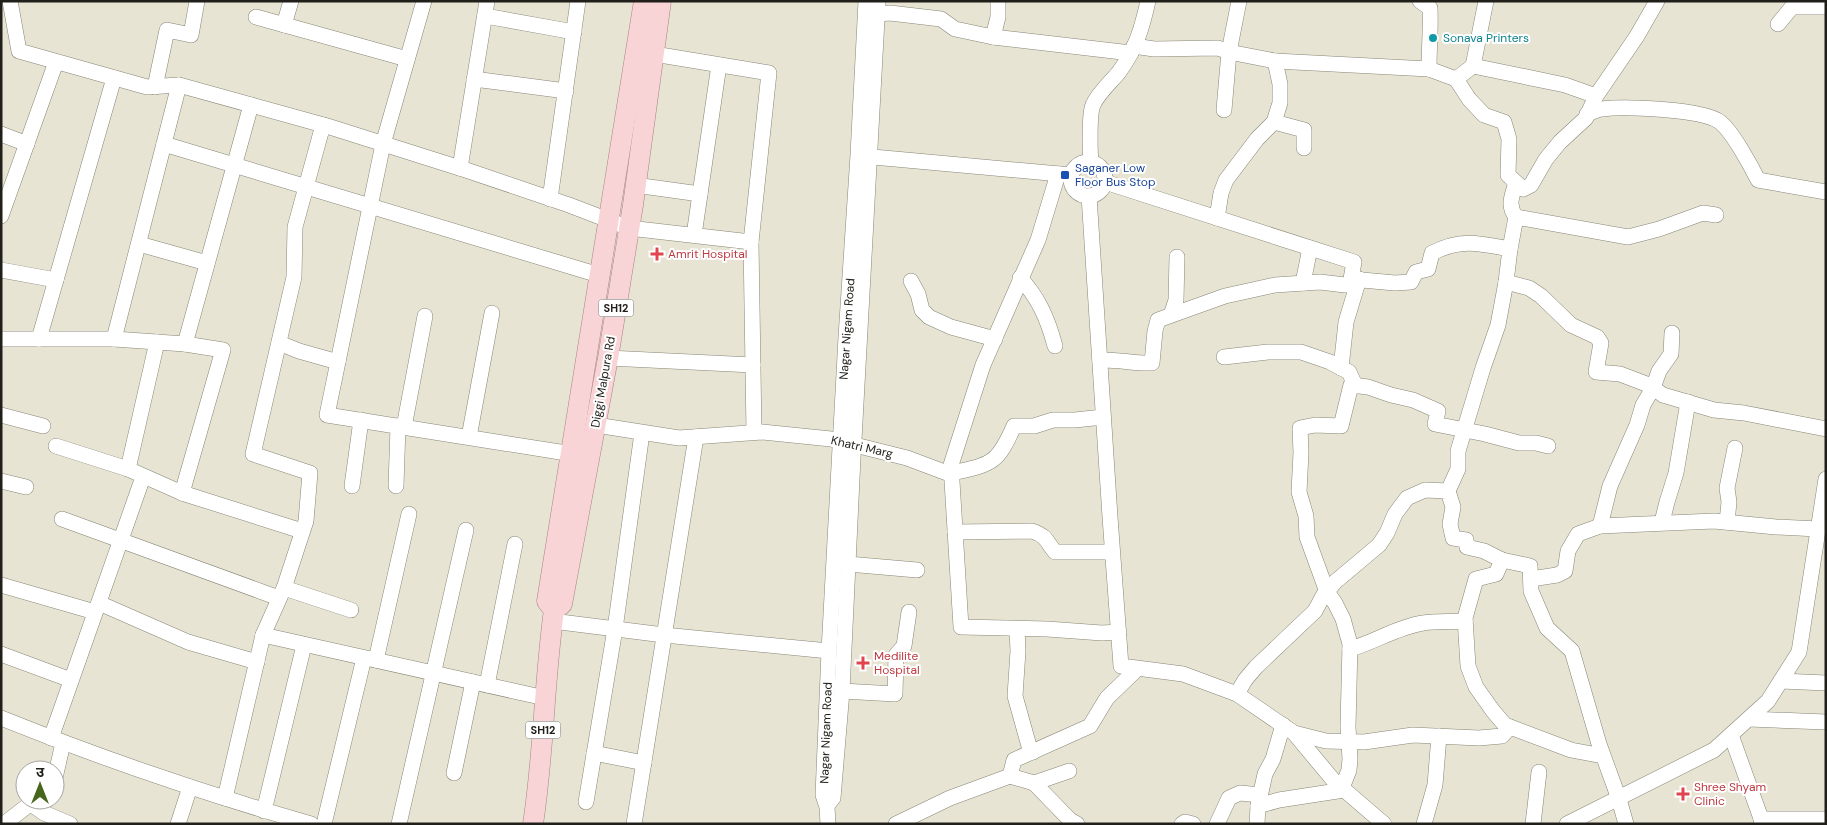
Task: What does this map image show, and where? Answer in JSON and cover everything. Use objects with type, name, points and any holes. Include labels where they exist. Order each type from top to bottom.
[{"type":"main road","name":"Diggi Malpura Rd","points":[[533,824],[539,788],[553,616],[562,604],[599,275],[644,1]]},
{"type":"main road","name":"Diggi Malpura Rd","points":[[580,455],[596,425],[608,358],[629,228],[661,1]]},
{"type":"street","points":[[10,1],[19,51],[147,87],[179,85],[323,125],[460,168],[629,228],[751,242]]},
{"type":"street","points":[[155,87],[167,30],[190,35],[197,1]]},
{"type":"street","points":[[284,25],[291,1]]},
{"type":"street","points":[[424,1],[383,144],[327,415],[580,455]]},
{"type":"street","points":[[550,199],[578,1]]},
{"type":"street","name":"Nagar Nigam Road","points":[[864,156],[866,1]]},
{"type":"street","points":[[993,37],[998,17],[998,1]]},
{"type":"street","points":[[1091,162],[1092,107],[1122,67],[1141,32],[1148,1]]},
{"type":"street","points":[[1224,110],[1229,52],[1239,1]]},
{"type":"street","points":[[1420,1],[1430,8],[1429,69]]},
{"type":"street","points":[[1456,79],[1473,66],[1486,1]]},
{"type":"street","points":[[878,7],[890,13],[941,19],[955,29],[993,37],[1132,49],[1218,48],[1229,52],[1275,60],[1429,69],[1456,79],[1469,99],[1484,115],[1504,122],[1509,139],[1508,175],[1523,189],[1532,184],[1546,159],[1560,142],[1586,118],[1596,96],[1637,36],[1657,1]]},
{"type":"street","name":"Nagar Nigam Road","points":[[827,807],[823,795],[829,650],[847,444],[864,156],[878,7]]},
{"type":"street","points":[[1778,24],[1792,7],[1826,7]]},
{"type":"street","points":[[460,168],[486,8],[574,32]]},
{"type":"street","points":[[256,17],[408,59]]},
{"type":"street","points":[[654,54],[769,73],[751,242],[754,432]]},
{"type":"street","points":[[1217,218],[1221,193],[1226,180],[1257,139],[1274,122],[1280,103],[1280,84],[1275,60]]},
{"type":"street","points":[[1,216],[7,181],[26,144],[56,62]]},
{"type":"street","points":[[694,235],[719,65]]},
{"type":"street","points":[[1473,66],[1565,85],[1596,96]]},
{"type":"street","points":[[39,339],[114,78]]},
{"type":"street","points":[[474,79],[566,91]]},
{"type":"street","points":[[114,338],[179,85]]},
{"type":"street","points":[[185,344],[251,105]]},
{"type":"street","points":[[1587,114],[1601,109],[1633,108],[1702,114],[1720,122],[1736,143],[1758,180],[1826,192]]},
{"type":"street","points":[[1274,122],[1304,130],[1304,148]]},
{"type":"street","points":[[225,798],[263,636],[282,593],[306,521],[310,474],[254,454],[294,277],[295,227],[323,125]]},
{"type":"street","points":[[1,134],[26,144]]},
{"type":"street","points":[[164,144],[599,275]]},
{"type":"street","points":[[864,156],[1064,175],[1078,193],[1089,196],[1098,193],[1105,182],[1102,169],[1091,162],[1078,164],[1064,175],[1038,240],[983,365],[951,465],[961,627],[1047,629],[1102,633],[1118,632]]},
{"type":"street","points":[[1105,182],[1354,262],[1351,279],[1395,283],[1411,282],[1416,272],[1428,269],[1432,253],[1446,246],[1465,243],[1510,249]]},
{"type":"street","points":[[1516,183],[1511,201],[1511,210],[1516,217],[1628,237],[1666,227],[1703,214],[1716,215]]},
{"type":"street","points":[[635,185],[700,194]]},
{"type":"street","points":[[1089,196],[1121,666],[1136,670],[1183,674],[1236,694],[1288,729],[1334,782],[1384,824]]},
{"type":"street","points":[[1516,217],[1498,325],[1458,452],[1458,469],[1448,491],[1454,507],[1450,524],[1454,538],[1466,540],[1467,547],[1484,551],[1502,560],[1530,566],[1531,591],[1547,628],[1572,651],[1603,756],[1626,824]]},
{"type":"street","points":[[139,244],[207,263]]},
{"type":"street","points":[[1303,283],[1310,248]]},
{"type":"street","points":[[1171,315],[1176,300],[1178,257]]},
{"type":"street","points":[[1,270],[56,280]]},
{"type":"street","points":[[1020,278],[1039,302],[1046,316],[1055,346]]},
{"type":"street","points":[[1100,360],[1117,360],[1139,364],[1152,363],[1158,320],[1225,296],[1275,285],[1320,282],[1345,285],[1358,279]]},
{"type":"street","points":[[1342,368],[1346,322],[1358,279]]},
{"type":"street","points":[[911,281],[918,294],[922,310],[929,317],[951,327],[995,339]]},
{"type":"street","points":[[1506,282],[1528,288],[1541,296],[1571,325],[1597,337],[1601,343],[1596,372],[1620,374],[1663,394],[1714,410],[1744,413],[1826,430]]},
{"type":"street","points":[[469,438],[492,313]]},
{"type":"street","points":[[396,486],[401,427],[425,316]]},
{"type":"street","points":[[1600,526],[1610,486],[1659,371],[1671,354],[1672,333]]},
{"type":"street","points":[[1,339],[114,338],[185,344],[223,350],[182,493]]},
{"type":"street","points":[[128,469],[157,342]]},
{"type":"street","points":[[279,343],[338,362]]},
{"type":"street","points":[[1224,357],[1268,352],[1301,352],[1330,362],[1349,372],[1355,385]]},
{"type":"street","points":[[608,358],[753,365]]},
{"type":"street","points":[[1343,789],[1350,770],[1348,742],[1350,644],[1335,603],[1327,592],[1307,537],[1306,516],[1299,492],[1300,428],[1315,425],[1341,426],[1351,385],[1355,385],[1368,386],[1391,395],[1413,400],[1438,411],[1435,424],[1519,443],[1536,443],[1548,446]]},
{"type":"street","points":[[1662,522],[1676,473],[1688,402]]},
{"type":"street","points":[[1,415],[43,426]]},
{"type":"street","name":"Khatri Marg","points":[[596,425],[679,438],[754,432],[831,439],[907,458],[946,473],[952,473],[990,464],[1005,448],[1014,426],[1034,426],[1053,420],[1103,417]]},
{"type":"street","points":[[352,486],[361,420]]},
{"type":"street","points":[[586,802],[615,629],[642,433]]},
{"type":"street","points":[[634,824],[696,437]]},
{"type":"street","name":"Nagar Nigam Road","points":[[827,807],[833,798],[842,691],[848,564],[847,444]]},
{"type":"street","points":[[56,446],[128,469],[182,493],[302,531]]},
{"type":"street","points":[[1727,522],[1727,488],[1735,448]]},
{"type":"street","points":[[56,760],[57,740],[71,680],[143,477]]},
{"type":"street","points":[[1567,824],[1714,750],[1768,701],[1799,652],[1826,479]]},
{"type":"street","points":[[1,481],[26,487]]},
{"type":"street","points":[[1236,694],[1256,667],[1314,611],[1335,582],[1379,545],[1387,533],[1395,514],[1407,498],[1425,490],[1448,491]]},
{"type":"street","points":[[324,824],[409,514]]},
{"type":"street","points":[[62,519],[282,593],[351,610]]},
{"type":"street","points":[[1530,579],[1558,575],[1566,571],[1568,551],[1578,534],[1600,526],[1662,522],[1727,522],[1818,529]]},
{"type":"street","points":[[399,824],[466,530]]},
{"type":"street","points":[[955,532],[1032,531],[1042,534],[1055,552],[1112,552]]},
{"type":"street","points":[[454,772],[480,684],[515,544]]},
{"type":"street","points":[[1502,560],[1496,574],[1476,579],[1465,621],[1468,666],[1476,687],[1505,725],[1571,750],[1603,756]]},
{"type":"street","points":[[848,564],[917,570]]},
{"type":"street","points":[[1,584],[97,607],[188,642],[257,662]]},
{"type":"street","points":[[842,691],[895,694],[896,655],[904,646],[909,612]]},
{"type":"street","points":[[553,616],[615,629],[829,650]]},
{"type":"street","points":[[1350,650],[1366,645],[1387,634],[1422,623],[1465,621]]},
{"type":"street","points":[[1017,629],[1018,651],[1015,696],[1029,746],[1033,752]]},
{"type":"street","points":[[263,636],[545,698]]},
{"type":"street","points":[[272,816],[304,645]]},
{"type":"street","points":[[1,654],[71,680]]},
{"type":"street","points":[[1010,776],[1014,760],[1090,726],[1107,698],[1136,670]]},
{"type":"street","points":[[1781,681],[1826,682]]},
{"type":"street","points":[[1,718],[90,754],[225,798],[272,816],[311,824]]},
{"type":"street","points":[[1749,719],[1826,722]]},
{"type":"street","points":[[1288,729],[1326,741],[1364,742],[1413,735],[1480,738],[1502,736],[1510,727]]},
{"type":"street","points":[[1257,824],[1264,774],[1288,729]]},
{"type":"street","points":[[1731,735],[1762,821],[1826,819]]},
{"type":"street","points":[[1424,824],[1435,785],[1439,736]]},
{"type":"street","points":[[594,753],[644,763]]},
{"type":"street","points":[[1034,783],[1069,771]]},
{"type":"street","points":[[1533,824],[1543,790],[1539,772]]},
{"type":"street","points":[[896,824],[950,798],[1010,776],[1034,783],[1070,823]]},
{"type":"street","points":[[178,824],[190,787]]},
{"type":"street","points":[[1216,824],[1229,798],[1240,793],[1259,800],[1279,800],[1343,789]]},
{"type":"street","points":[[827,807],[828,824]]},
{"type":"street","points":[[4,824],[22,810]]},
{"type":"street","points":[[41,810],[70,824]]},
{"type":"street","points":[[1182,824],[1185,822],[1193,824]]},
{"type":"place","name":"Sonava Printers","points":[[1433,38]]},
{"type":"place","name":"Saganer Low Floor Bus Stop","points":[[1065,175]]},
{"type":"place","name":"Amrit Hospital","points":[[657,254]]},
{"type":"place","name":"Medilite Hospital","points":[[863,663]]},
{"type":"place","name":"Shree Shyam Clinic","points":[[1683,794]]}]
